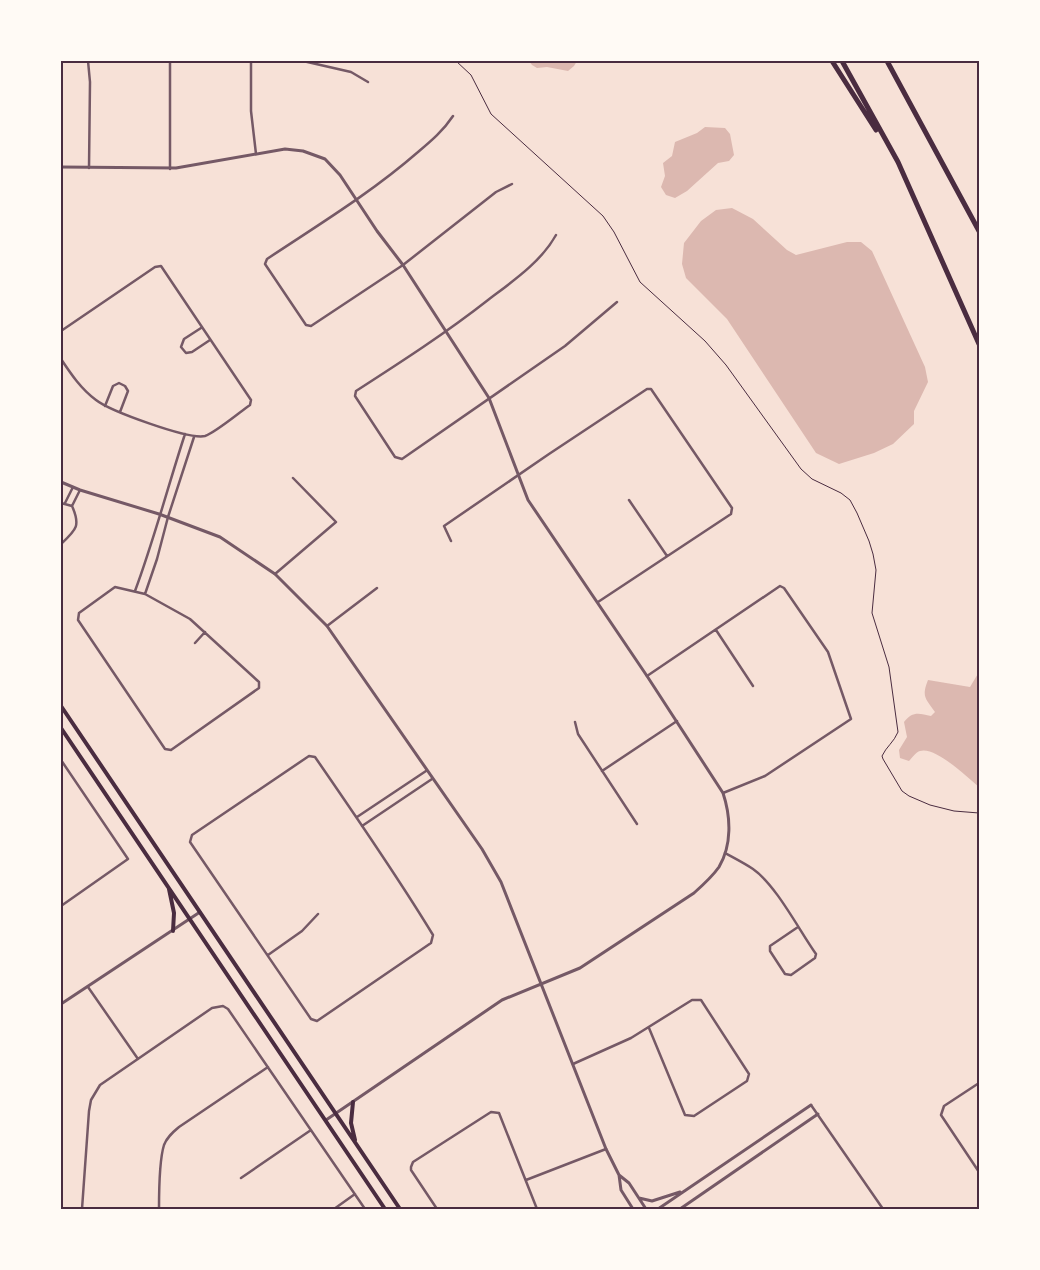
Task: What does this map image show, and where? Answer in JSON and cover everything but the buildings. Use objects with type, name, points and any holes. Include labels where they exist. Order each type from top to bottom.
[{"type":"highway","points":[[832,61],[898,162]]},
{"type":"highway","points":[[842,61],[898,162],[979,344]]},
{"type":"highway","points":[[887,61],[979,231]]},
{"type":"main road","points":[[61,706],[400,1209]]},
{"type":"main road","points":[[61,728],[385,1209]]},
{"type":"main road","points":[[169,887],[174,913],[173,930]]},
{"type":"main road","points":[[353,1102],[350,1123],[357,1144]]},
{"type":"street","points":[[88,61],[90,82],[89,168]]},
{"type":"street","points":[[170,61],[170,168]]},
{"type":"street","points":[[251,61],[251,111],[256,154]]},
{"type":"street","points":[[303,61],[351,72],[368,82]]},
{"type":"street","points":[[453,116],[445,128],[395,172],[358,200],[267,259],[265,264],[306,325],[311,326],[402,264],[496,192],[512,184]]},
{"type":"street","points":[[61,167],[170,168],[203,165],[285,149],[325,159],[340,174],[377,231],[402,264],[489,398],[528,500],[598,602],[723,793],[729,832],[725,853],[718,868],[708,881],[694,893],[580,968],[502,1000],[326,1120]]},
{"type":"street","points":[[556,235],[548,249],[538,260],[505,288],[447,332],[356,391],[355,396],[395,457],[402,459],[565,346],[617,302]]},
{"type":"street","points":[[61,331],[155,267],[161,266],[251,400],[250,405],[207,436],[185,434],[105,406],[85,391],[61,359]]},
{"type":"street","points":[[201,328],[184,340],[181,348],[186,353],[192,352],[210,340]]},
{"type":"street","points":[[105,406],[113,386],[119,383],[125,386],[128,391],[120,412]]},
{"type":"street","points":[[452,541],[444,526],[518,474],[647,389],[651,389],[732,508],[731,514],[598,602]]},
{"type":"street","points":[[135,591],[148,556],[159,514],[185,434]]},
{"type":"street","points":[[145,594],[194,436]]},
{"type":"street","points":[[275,574],[336,522],[293,478]]},
{"type":"street","points":[[61,482],[80,490],[168,517],[220,537],[275,574],[327,626],[482,849],[502,882],[606,1149],[619,1175],[621,1190],[633,1209]]},
{"type":"street","points":[[61,544],[75,531],[77,518],[72,506],[63,503],[73,487]]},
{"type":"street","points":[[72,506],[80,490]]},
{"type":"street","points":[[629,500],[667,556]]},
{"type":"street","points":[[647,676],[780,586],[784,588],[828,652],[851,719],[765,776],[723,793]]},
{"type":"street","points":[[115,587],[135,591],[145,594],[190,619],[259,682],[259,688],[171,750],[165,749],[78,620],[79,613],[115,587]]},
{"type":"street","points":[[327,626],[377,588]]},
{"type":"street","points":[[716,630],[753,686]]},
{"type":"street","points":[[195,643],[206,632]]},
{"type":"street","points":[[602,771],[677,721]]},
{"type":"street","points":[[575,722],[578,734],[637,824]]},
{"type":"street","points":[[308,756],[315,757],[362,826],[433,935],[431,943],[317,1021],[311,1019],[190,842],[192,835],[308,756]]},
{"type":"street","points":[[61,760],[128,859],[61,906]]},
{"type":"street","points":[[356,818],[426,771]]},
{"type":"street","points":[[362,826],[432,779]]},
{"type":"street","points":[[725,853],[753,869],[769,884],[798,927],[816,954],[815,958],[791,975],[786,974],[770,951],[770,946],[798,927]]},
{"type":"street","points":[[61,1004],[200,912]]},
{"type":"street","points":[[268,956],[302,931],[318,914]]},
{"type":"street","points":[[88,987],[138,1059]]},
{"type":"street","points":[[573,1064],[613,1047],[649,1028],[692,1000],[701,1000],[749,1074],[747,1081],[694,1116],[685,1115],[649,1028]]},
{"type":"street","points":[[82,1209],[91,1100],[100,1084],[212,1008],[223,1006],[228,1009],[365,1209]]},
{"type":"street","points":[[159,1209],[159,1186],[164,1145],[168,1137],[179,1127],[268,1067]]},
{"type":"street","points":[[979,1083],[944,1106],[940,1115],[979,1172]]},
{"type":"street","points":[[658,1209],[811,1105],[882,1209]]},
{"type":"street","points":[[437,1209],[411,1170],[413,1162],[491,1112],[499,1113],[537,1209]]},
{"type":"street","points":[[680,1209],[818,1114]]},
{"type":"street","points":[[240,1178],[311,1130]]},
{"type":"street","points":[[526,1180],[606,1149]]},
{"type":"street","points":[[619,1175],[630,1183],[646,1209]]},
{"type":"street","points":[[639,1198],[652,1201],[687,1189]]},
{"type":"street","points":[[334,1209],[355,1194]]},
{"type":"path","points":[[456,61],[472,75],[491,114],[603,216],[614,232],[640,282],[705,341],[726,365],[801,469],[812,479],[841,493],[850,500],[874,554],[876,570],[872,614],[889,667],[898,732],[896,738],[886,748],[882,759],[902,791],[910,796],[930,805],[954,811],[979,813]]},
{"type":"shaded area","points":[[529,61],[577,61],[568,71],[547,67],[537,68]]},
{"type":"shaded area","points":[[705,127],[725,128],[730,134],[734,155],[729,161],[718,163],[687,191],[675,198],[666,195],[661,187],[665,176],[663,163],[672,156],[675,142],[697,133]]},
{"type":"shaded area","points":[[732,208],[753,219],[787,250],[796,255],[847,242],[861,242],[872,251],[925,367],[928,382],[914,411],[914,424],[893,444],[874,453],[839,464],[816,453],[727,319],[686,278],[682,264],[684,243],[701,221],[716,210]]},
{"type":"shaded area","points":[[979,672],[979,787],[951,763],[934,753],[920,751],[909,761],[900,758],[899,750],[907,737],[904,722],[907,718],[913,714],[931,716],[935,712],[925,698],[928,680],[970,687]]}]
